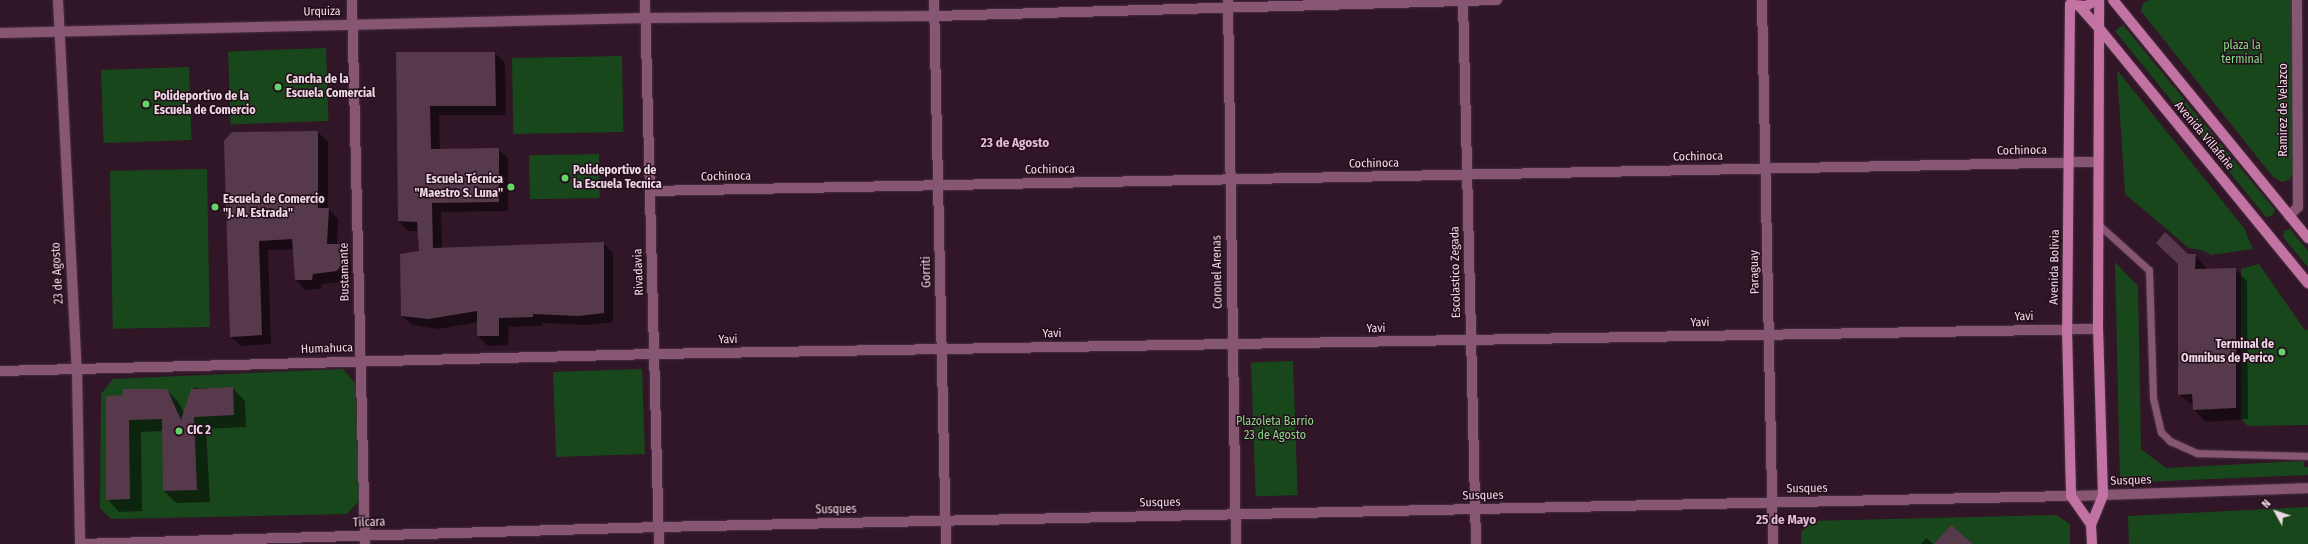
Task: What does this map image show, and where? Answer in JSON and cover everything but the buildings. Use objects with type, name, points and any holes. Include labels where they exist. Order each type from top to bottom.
[{"type":"street","name":"23 de Agosto","points":[[58,0],[58,31],[77,369],[80,544]]},
{"type":"street","name":"Bustamante","points":[[352,0],[365,540]]},
{"type":"street","name":"Rivadavia","points":[[645,0],[659,544]]},
{"type":"street","name":"Gorriti","points":[[934,0],[946,544]]},
{"type":"street","name":"Escolastico Zegada","points":[[1463,0],[1476,544]]},
{"type":"street","name":"Urquiza","points":[[0,33],[646,18],[935,16],[1228,4],[1497,0]]},
{"type":"street","name":"Paraguay","points":[[1762,0],[1773,544]]},
{"type":"street","points":[[2072,3],[2086,6],[2098,0],[2098,329],[2104,495],[2092,525],[2092,544]]},
{"type":"street","name":"Avenida Villafañe","points":[[2113,0],[2308,238]]},
{"type":"street","name":"Ramirez de Velazco","points":[[2289,216],[2298,207],[2297,0]]},
{"type":"street","name":"Avenida Villafañe","points":[[2072,3],[2099,28],[2308,283]]},
{"type":"street","name":"Avenida Bolivia","points":[[2071,496],[2067,329],[2072,3]]},
{"type":"street","name":"Coronel Arenas","points":[[1228,4],[1229,180],[1236,544]]},
{"type":"street","name":"Cochinoca","points":[[650,191],[2098,162]]},
{"type":"street","name":"Yavi","points":[[655,354],[2098,329]]},
{"type":"street","name":"Humahuca","points":[[0,371],[655,354]]},
{"type":"street","name":"Susques","points":[[659,527],[2071,496],[2308,488]]},
{"type":"street","points":[[2071,496],[2092,525]]},
{"type":"street","name":"Tilcara","points":[[80,544],[365,540],[659,527]]},
{"type":"lane","points":[[2099,225],[2149,270],[2153,398],[2161,432],[2170,442],[2197,453],[2308,456]]},
{"type":"green space","name":"plaza la terminal","points":[[2149,0],[2294,0],[2293,173],[2289,180],[2282,182],[2273,177],[2141,11],[2143,3]]},
{"type":"green space","points":[[2123,25],[2275,210],[2272,216],[2266,217],[2115,31]]},
{"type":"green space","name":"Cancha de la Escuela Comercial","points":[[326,48],[329,121],[231,124],[228,51]]},
{"type":"green space","points":[[622,56],[623,132],[513,134],[512,58]]},
{"type":"green space","name":"Polideportivo de la Escuela de Comercio","points":[[189,67],[192,140],[104,143],[101,70]]},
{"type":"green space","points":[[2117,70],[2244,228],[2253,249],[2211,255],[2204,251],[2189,248],[2125,194]]},
{"type":"green space","name":"Polideportivo de la Escuela Tecnica","points":[[599,154],[600,198],[530,199],[529,155]]},
{"type":"green space","points":[[207,169],[210,327],[113,329],[110,171]]},
{"type":"green space","points":[[2290,229],[2308,251],[2308,267],[2283,237],[2284,231]]},
{"type":"green space","points":[[2115,262],[2138,286],[2141,449],[2166,468],[2304,461],[2304,467],[2308,467],[2308,475],[2120,483]]},
{"type":"green space","points":[[2259,264],[2304,329],[2308,330],[2308,425],[2248,426],[2241,419],[2241,269]]},
{"type":"green space","name":"Plazoleta Barrio 23 de Agosto","points":[[1293,361],[1298,495],[1256,496],[1251,362]]},
{"type":"green space","points":[[343,369],[355,383],[360,500],[347,514],[111,519],[100,508],[101,394],[113,379]]},
{"type":"green space","points":[[642,369],[645,454],[556,457],[553,372]]},
{"type":"green space","points":[[2308,507],[2308,544],[2129,544],[2128,516]]},
{"type":"green space","points":[[2056,515],[2070,524],[2070,544],[1801,544],[1801,532],[1810,521]]},
{"type":"place","name":"Cancha de la Escuela Comercial","points":[[278,87]]},
{"type":"place","name":"Polideportivo de la Escuela de Comercio","points":[[146,104]]},
{"type":"place","name":"Polideportivo de la Escuela Tecnica","points":[[565,178]]},
{"type":"place","name":"Escuela Técnica \"Maestro S. Luna\"","points":[[511,187]]},
{"type":"place","name":"Escuela de Comercio \"J. M. Estrada\"","points":[[215,207]]},
{"type":"place","name":"Terminal de Omnibus de Perico","points":[[2282,352]]},
{"type":"place","name":"CIC 2","points":[[179,431]]},
{"type":"district","name":"23 de Agosto","points":[[1015,143]]},
{"type":"district","name":"25 de Mayo","points":[[1786,520]]}]
